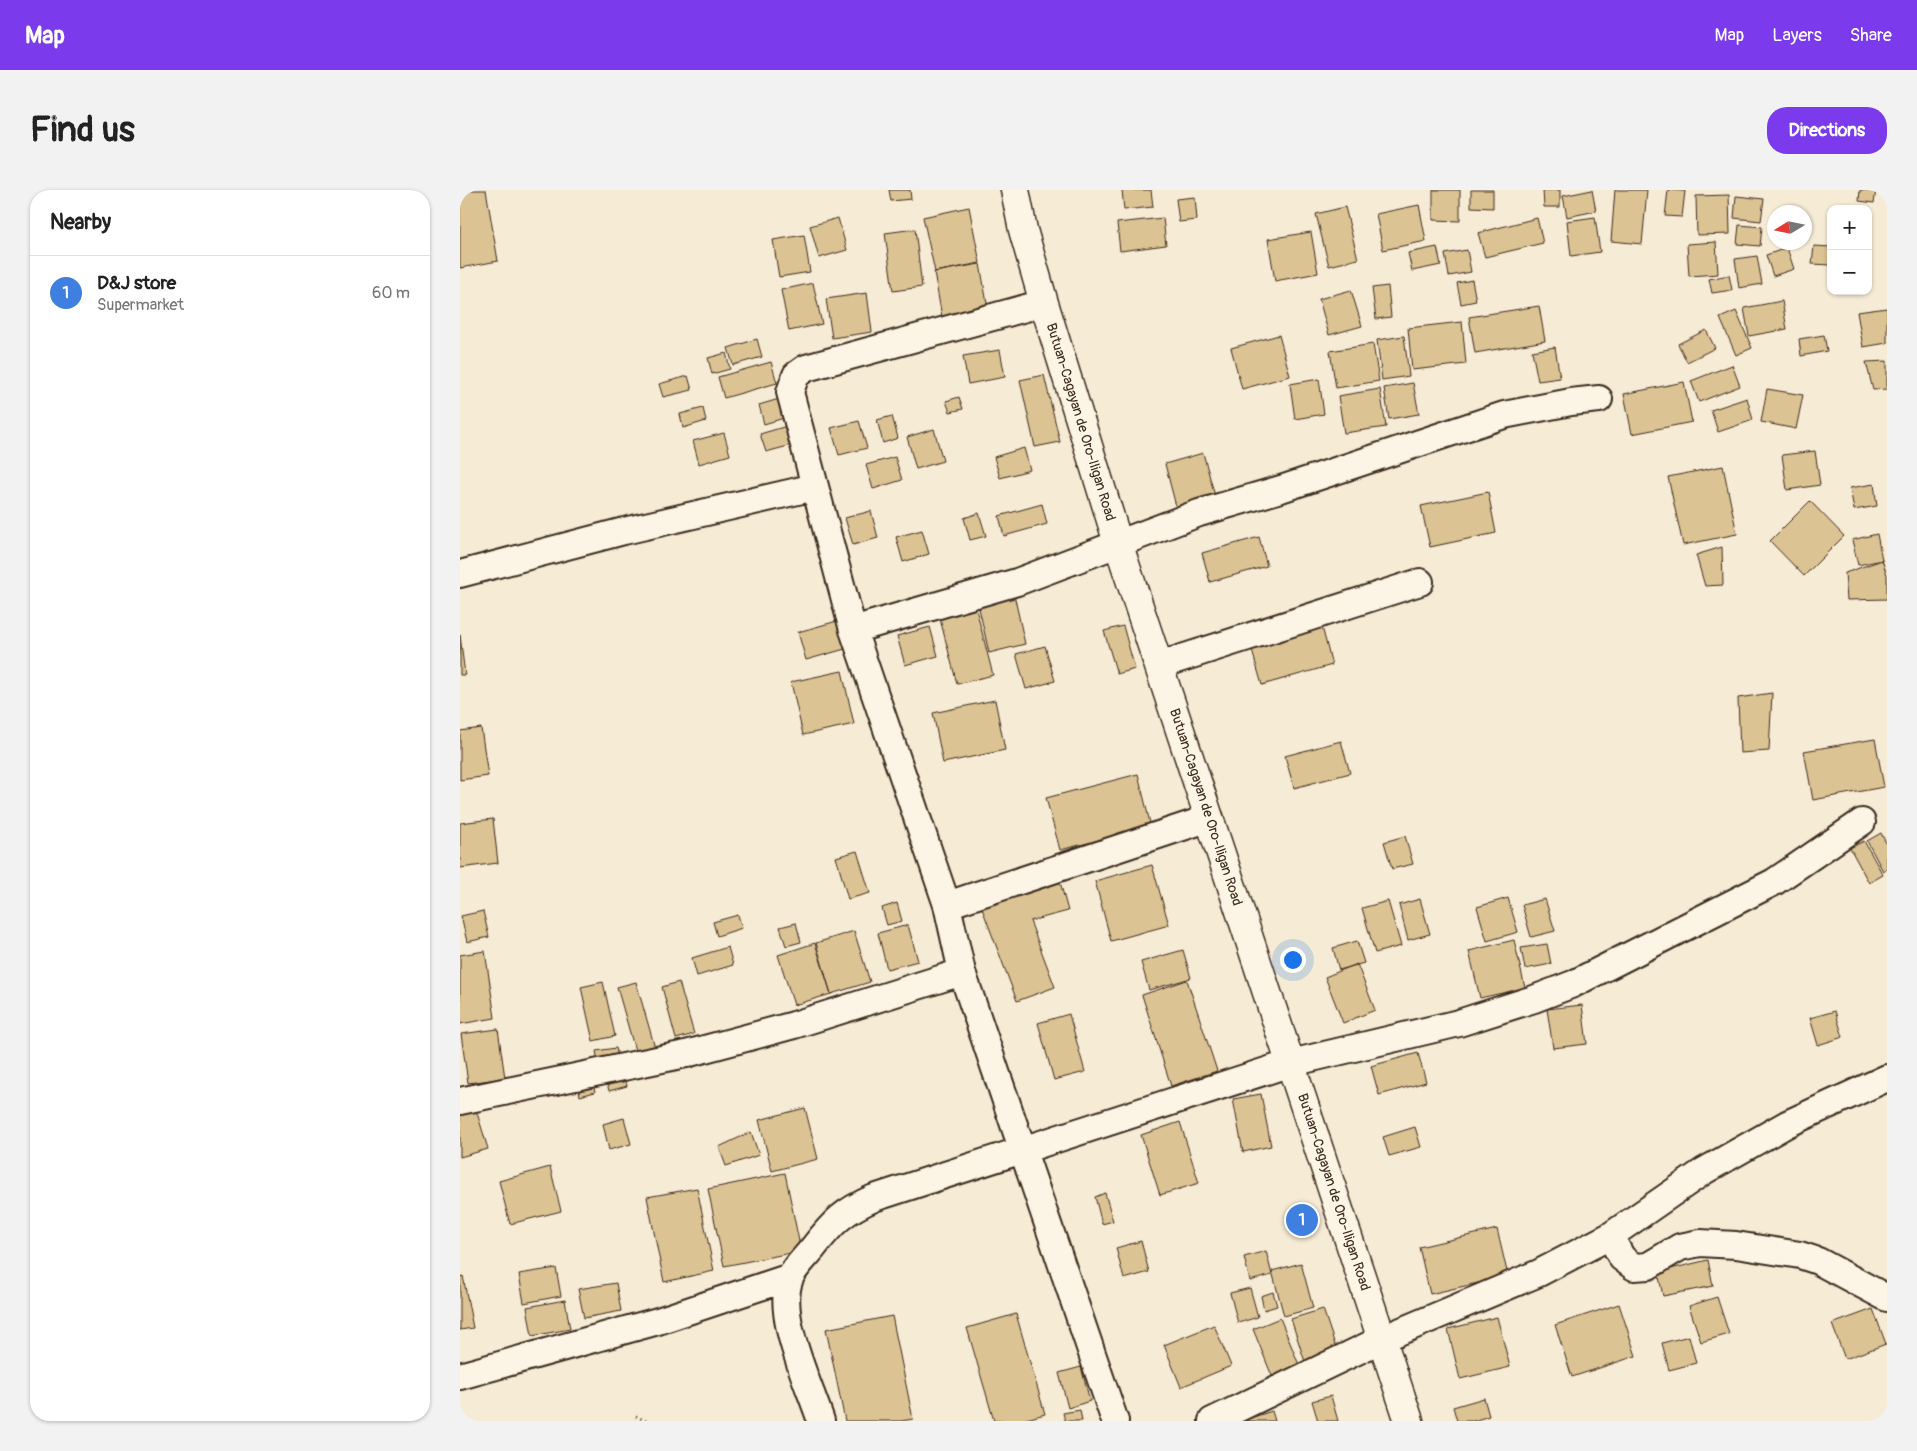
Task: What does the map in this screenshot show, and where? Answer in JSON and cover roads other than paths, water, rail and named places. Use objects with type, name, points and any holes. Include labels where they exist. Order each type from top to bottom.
[{"type":"highway","name":"Butuan-Cagayan de Oro-Iligan Road","points":[[1015,190],[1023,230],[1044,303],[1118,544],[1160,665],[1410,1421]]},
{"type":"street","points":[[1044,303],[801,370],[793,380],[790,392],[852,630],[947,905],[962,972],[1115,1421]]},
{"type":"street","points":[[852,630],[1017,582],[1199,513],[1308,480],[1504,415],[1571,402],[1599,399]]},
{"type":"street","points":[[460,574],[614,533],[814,487]]},
{"type":"street","points":[[1160,665],[1420,582]]},
{"type":"street","points":[[947,905],[1210,818]]},
{"type":"street","points":[[821,1421],[788,1326],[785,1300],[790,1277],[832,1222],[850,1208],[874,1198],[1291,1063],[1459,1024],[1573,984],[1774,882],[1862,822]]},
{"type":"street","points":[[460,1101],[686,1054],[794,1025],[962,972]]},
{"type":"street","points":[[1212,1421],[1382,1339],[1539,1273],[1610,1236],[1704,1171],[1787,1124],[1887,1078]]},
{"type":"street","points":[[1610,1236],[1622,1258],[1634,1267],[1648,1266],[1680,1247],[1700,1243],[1736,1245],[1809,1258],[1887,1298]]},
{"type":"street","points":[[460,1376],[658,1321],[790,1277]]},
{"type":"place","name":"D&J store","points":[[1302,1220]]}]
